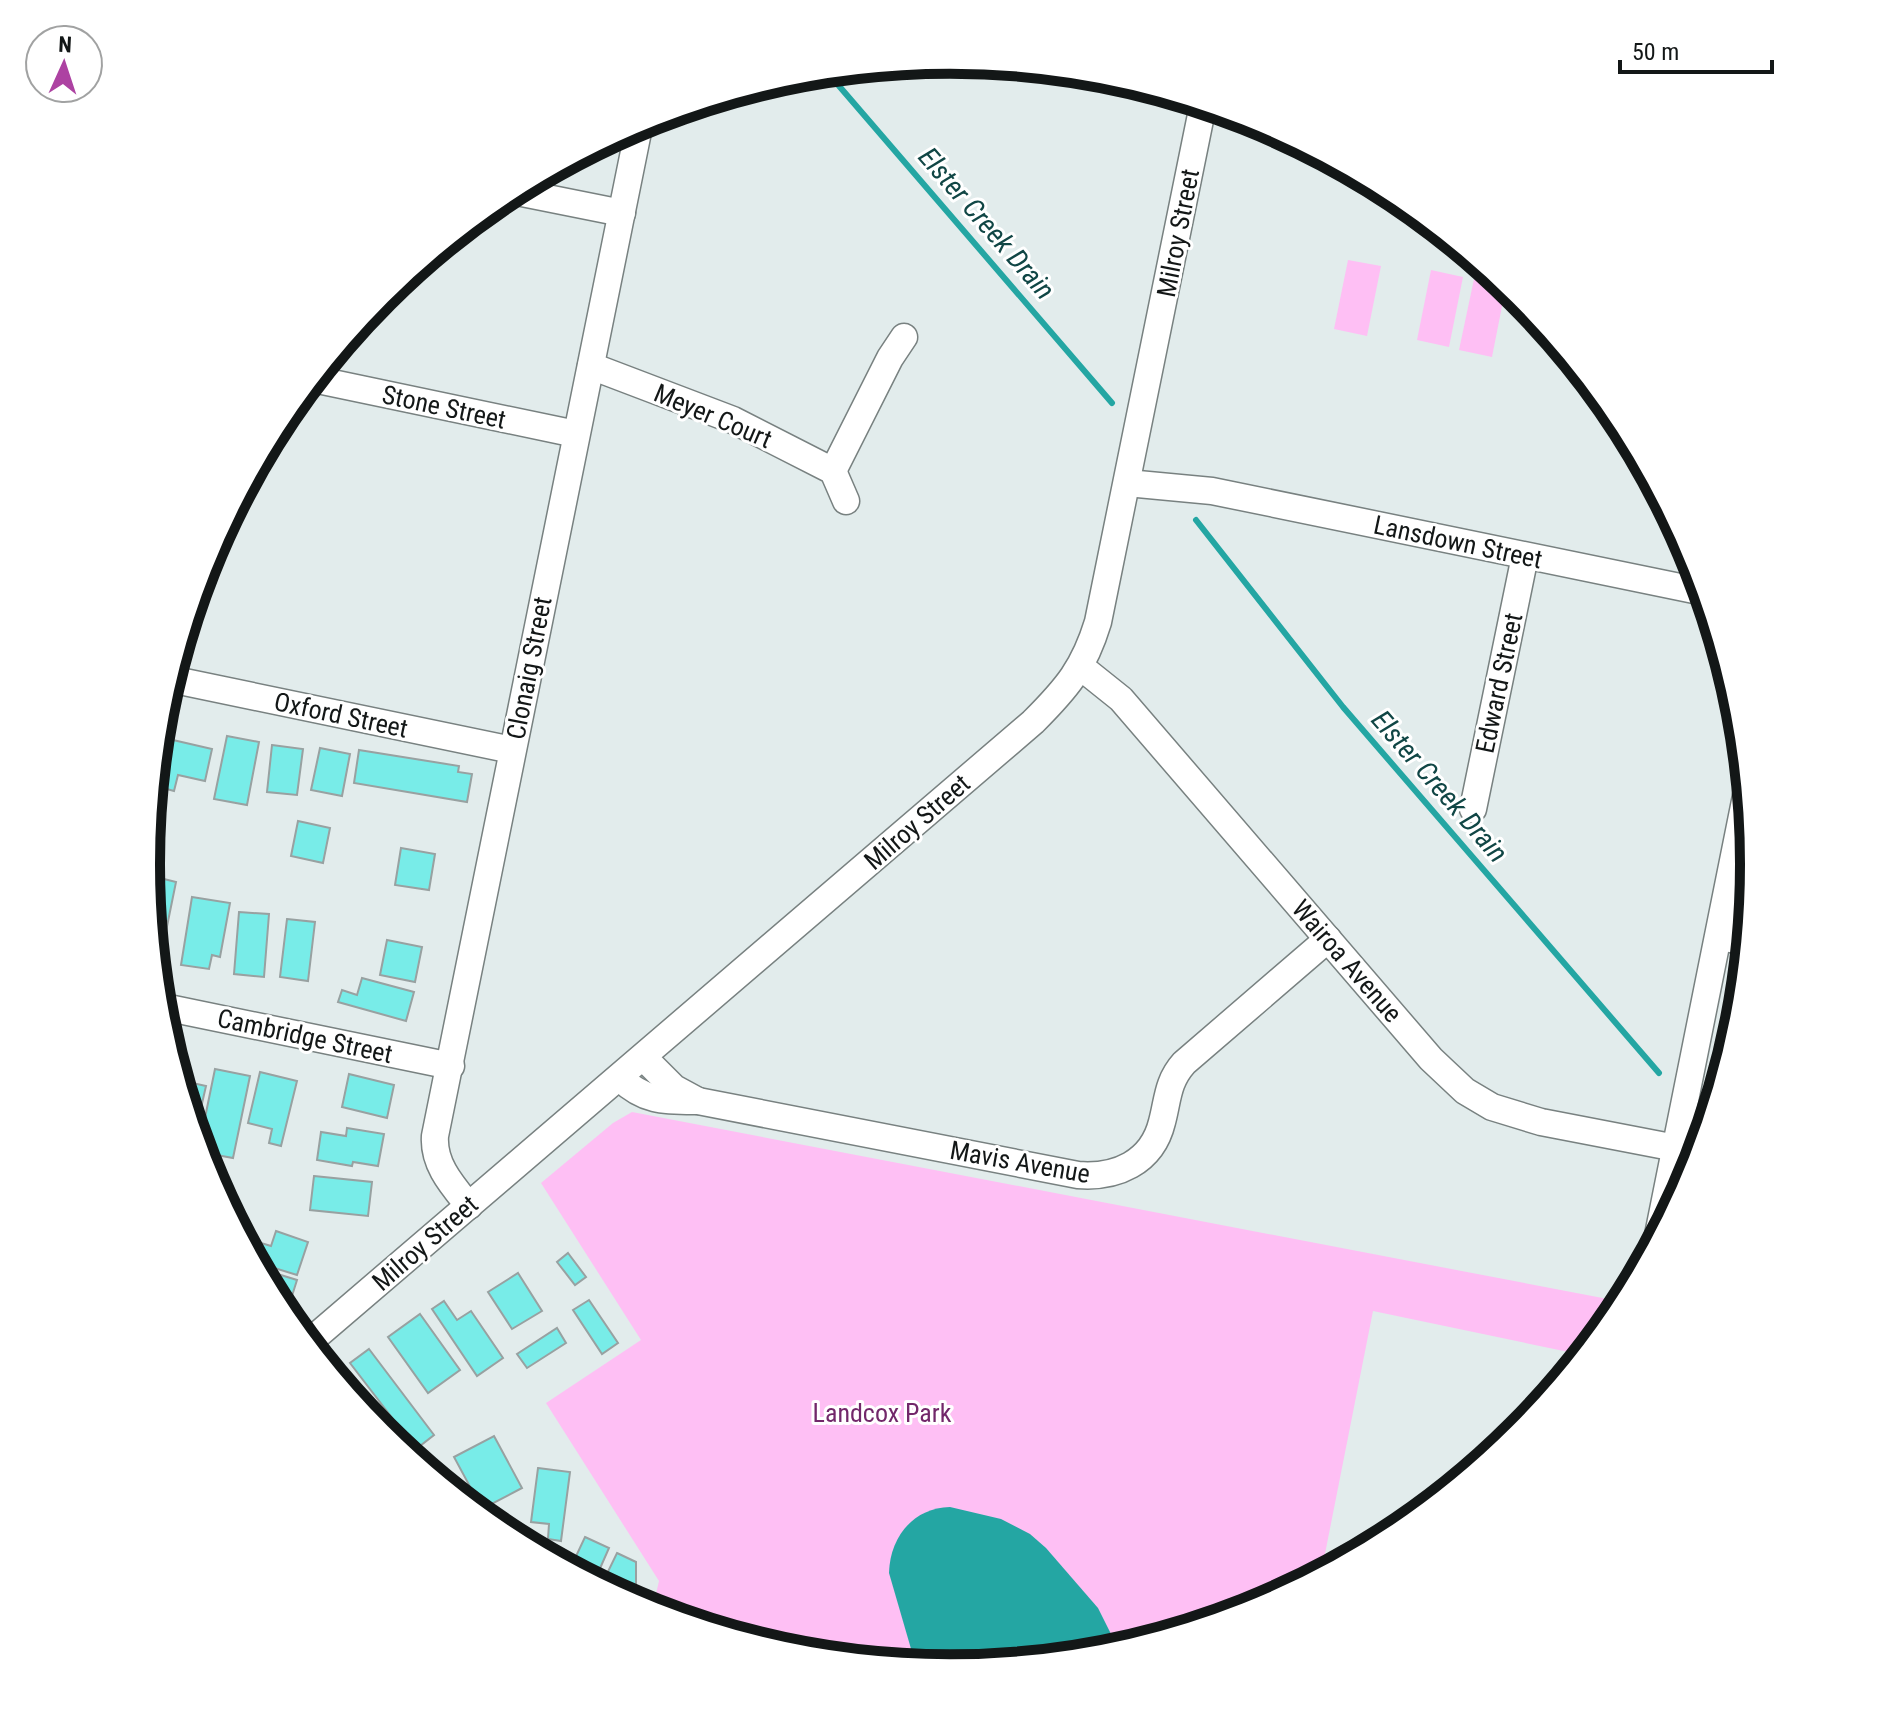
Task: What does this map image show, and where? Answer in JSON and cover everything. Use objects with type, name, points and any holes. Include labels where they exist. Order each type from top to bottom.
[{"type":"street","name":"Milroy Street","points":[[316,1336],[644,1058],[1065,691],[1081,667],[1098,622],[1201,115]]},
{"type":"street","name":"Clonaig Street","points":[[469,1206],[439,1163],[434,1146],[637,139]]},
{"type":"street","points":[[531,195],[622,213]]},
{"type":"street","points":[[846,501],[833,471],[890,358],[904,337]]},
{"type":"street","name":"Meyer Court","points":[[591,366],[733,420],[833,471]]},
{"type":"street","name":"Stone Street","points":[[324,381],[576,434]]},
{"type":"street","name":"Lansdown Street","points":[[1129,473],[1691,589]]},
{"type":"street","name":"Edward Street","points":[[1473,809],[1525,556]]},
{"type":"street","name":"Wairoa Avenue","points":[[1081,667],[1121,699],[1431,1059],[1465,1091],[1492,1107],[1541,1122],[1676,1148]]},
{"type":"street","name":"Oxford Street","points":[[181,681],[512,750]]},
{"type":"street","points":[[1665,1200],[1739,831]]},
{"type":"street","points":[[1719,937],[1737,940]]},
{"type":"street","name":"Mavis Avenue","points":[[620,1078],[640,1095],[667,1101],[698,1101],[1078,1175],[1112,1174],[1138,1160],[1156,1138],[1170,1083],[1184,1063],[1328,939]]},
{"type":"street","name":"Cambridge Street","points":[[173,1009],[451,1066]]},
{"type":"street","name":"Mavis Avenue","points":[[644,1058],[674,1088],[698,1101]]},
{"type":"green space","points":[[1348,260],[1381,266],[1367,336],[1334,329]]},
{"type":"green space","points":[[1431,270],[1463,277],[1449,347],[1417,340]]},
{"type":"green space","points":[[1474,279],[1482,281],[1503,300],[1492,357],[1459,350]]},
{"type":"green space","name":"Landcox Park","points":[[632,1112],[1610,1299],[1572,1353],[1373,1311],[1324,1560],[1253,1595],[1155,1628],[1053,1648],[950,1655],[898,1653],[796,1640],[745,1628],[655,1598],[659,1581],[546,1403],[641,1340],[541,1183],[613,1123]]},
{"type":"water","points":[[950,1507],[1001,1519],[1030,1534],[1098,1608],[1113,1638],[1002,1653],[912,1654],[889,1573],[890,1560],[906,1527],[925,1513]]},
{"type":"building","points":[[227,736],[259,742],[247,805],[214,799]]},
{"type":"building","points":[[173,740],[212,749],[205,781],[178,775],[174,791],[163,788]]},
{"type":"building","points":[[272,745],[303,749],[297,795],[267,792]]},
{"type":"building","points":[[320,748],[350,754],[342,796],[311,790]]},
{"type":"building","points":[[359,750],[459,766],[458,772],[472,774],[467,802],[354,783]]},
{"type":"building","points":[[298,821],[330,828],[323,863],[291,856]]},
{"type":"building","points":[[401,848],[435,854],[429,890],[395,885]]},
{"type":"building","points":[[160,878],[176,882],[164,943]]},
{"type":"building","points":[[192,897],[230,903],[220,957],[212,955],[209,969],[181,965]]},
{"type":"building","points":[[239,912],[269,914],[264,977],[234,974]]},
{"type":"building","points":[[287,919],[315,922],[308,981],[280,977]]},
{"type":"building","points":[[387,940],[422,947],[415,982],[380,975]]},
{"type":"building","points":[[362,978],[414,992],[406,1021],[338,1002],[342,990],[357,995]]},
{"type":"building","points":[[215,1069],[250,1076],[233,1158],[215,1155],[203,1125]]},
{"type":"building","points":[[260,1072],[297,1081],[281,1146],[269,1143],[272,1129],[248,1123]]},
{"type":"building","points":[[349,1074],[394,1085],[387,1118],[342,1107]]},
{"type":"building","points":[[190,1082],[206,1086],[200,1114]]},
{"type":"building","points":[[347,1128],[384,1134],[378,1166],[353,1162],[352,1166],[317,1160],[321,1132],[346,1136]]},
{"type":"building","points":[[314,1176],[372,1182],[368,1216],[310,1210]]},
{"type":"building","points":[[276,1231],[308,1242],[297,1275],[269,1266],[259,1249],[261,1243],[271,1246]]},
{"type":"building","points":[[568,1253],[586,1277],[575,1285],[557,1262]]},
{"type":"building","points":[[273,1273],[297,1280],[290,1299]]},
{"type":"building","points":[[518,1273],[542,1311],[512,1329],[488,1292]]},
{"type":"building","points":[[589,1300],[618,1343],[602,1354],[573,1310]]},
{"type":"building","points":[[444,1301],[457,1320],[471,1311],[503,1358],[477,1376],[432,1309]]},
{"type":"building","points":[[420,1314],[460,1370],[428,1393],[388,1337]]},
{"type":"building","points":[[557,1328],[566,1343],[527,1368],[517,1354]]},
{"type":"building","points":[[369,1349],[434,1435],[417,1448],[350,1363]]},
{"type":"building","points":[[494,1436],[522,1488],[488,1506],[475,1496],[454,1457]]},
{"type":"building","points":[[538,1468],[570,1472],[561,1541],[548,1539],[549,1524],[531,1522]]},
{"type":"building","points":[[585,1537],[609,1548],[598,1572],[574,1559]]},
{"type":"building","points":[[617,1553],[636,1562],[636,1590],[606,1576]]},
{"type":"waterway","name":"Elster Creek Drain","points":[[836,83],[1112,403]]},
{"type":"waterway","name":"Elster Creek Drain","points":[[1196,520],[1343,707],[1659,1073]]}]
